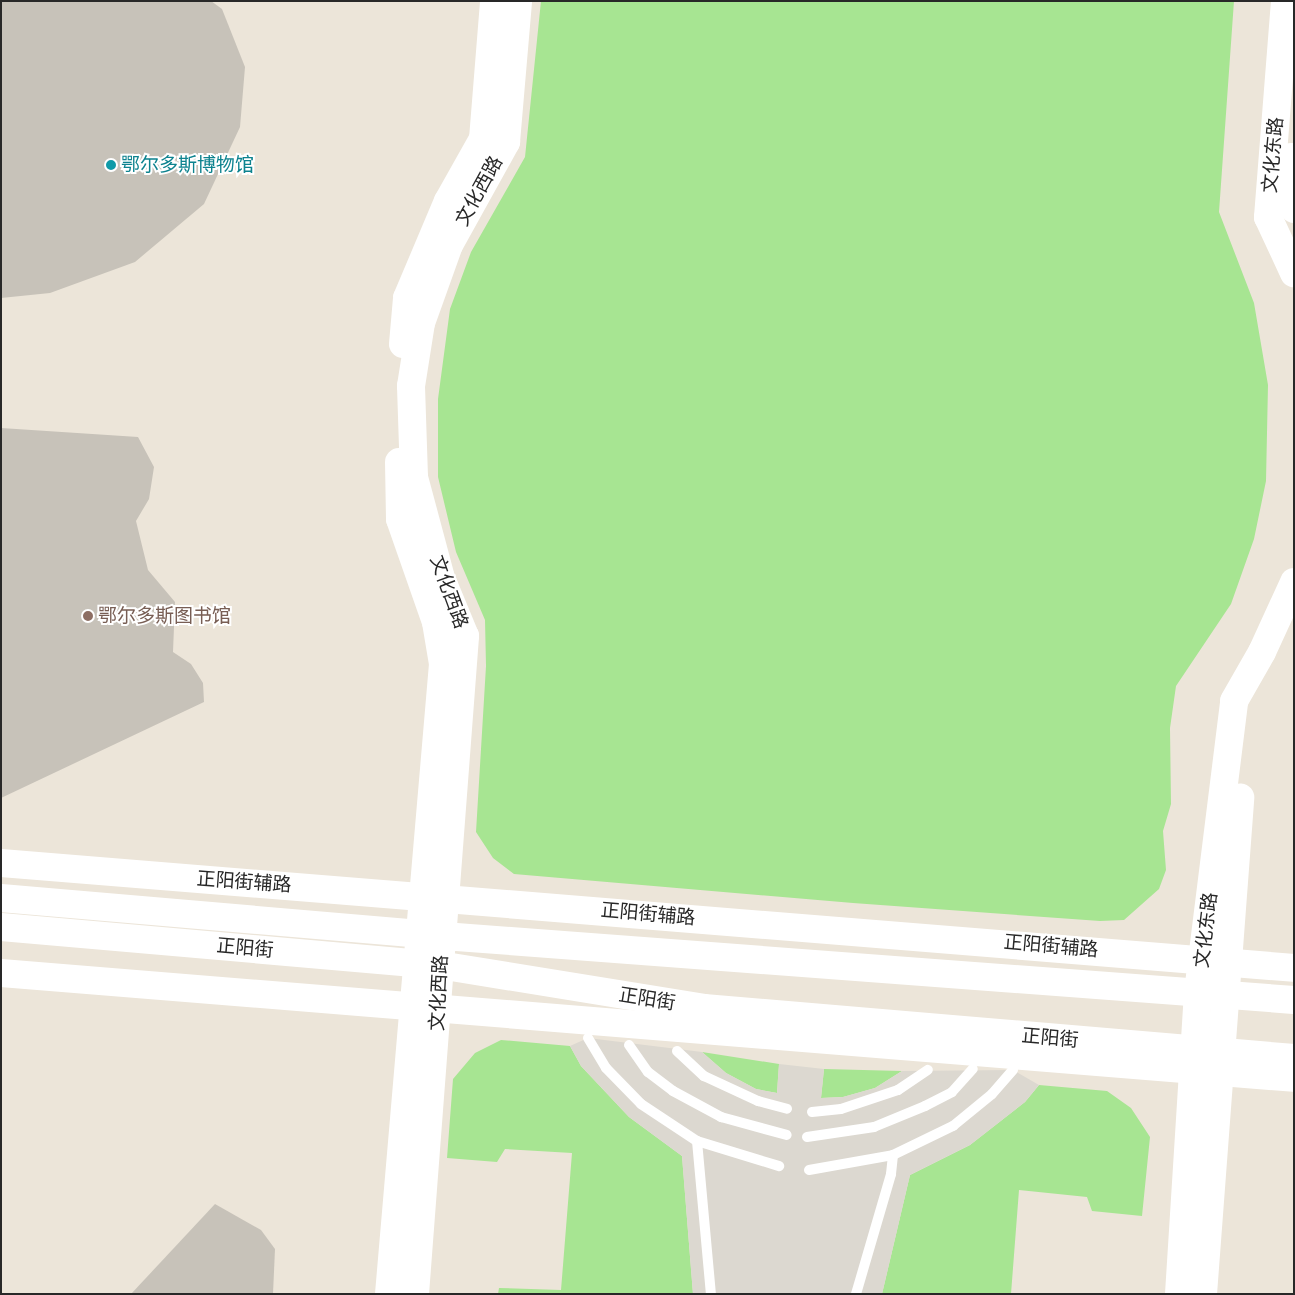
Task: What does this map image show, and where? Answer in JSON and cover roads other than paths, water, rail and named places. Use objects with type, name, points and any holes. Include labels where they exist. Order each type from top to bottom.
[{"type":"street","name":"文化西路","points":[[415,1294],[426,1007],[428,963],[432,935],[431,897],[443,664],[436,622],[400,520],[397,420],[407,298],[448,201],[483,139],[494,1]]},
{"type":"street","name":"文化西路","points":[[431,897],[465,636],[441,578],[414,477],[412,386],[421,322],[449,245],[506,142],[518,1]]},
{"type":"street","name":"文化东路","points":[[1285,1],[1268,217],[1294,273]]},
{"type":"street","name":"文化东路","points":[[1294,128],[1288,190],[1294,210]]},
{"type":"street","name":"文化东路","points":[[1214,960],[1234,701],[1262,652],[1294,582]]},
{"type":"street","name":"文化东路","points":[[1203,1294],[1210,993],[1247,701],[1273,662],[1294,617]]},
{"type":"street","name":"正阳街辅路","points":[[1,863],[1294,968]]},
{"type":"street","points":[[1,898],[432,935],[1294,1000]]},
{"type":"street","name":"正阳街","points":[[1,927],[428,963],[704,1008],[1207,1061],[1294,1058]]},
{"type":"street","points":[[1,973],[426,1007],[1207,1061],[1294,1078]]},
{"type":"street","name":"文化西路","points":[[389,1294],[426,1007]]},
{"type":"street","name":"文化东路","points":[[1179,1294],[1207,1061]]},
{"type":"lane","points":[[588,1038],[606,1068],[641,1104],[697,1141],[779,1166]]},
{"type":"lane","points":[[629,1045],[648,1072],[673,1091],[721,1117],[786,1135]]},
{"type":"lane","points":[[677,1051],[704,1076],[758,1101],[787,1108]]},
{"type":"lane","points":[[807,1137],[874,1127],[925,1106],[952,1092],[973,1069]]},
{"type":"lane","points":[[812,1112],[841,1109],[898,1090],[928,1070]]},
{"type":"lane","points":[[808,1170],[893,1155],[953,1126],[992,1094],[1013,1070]]},
{"type":"lane","points":[[697,1141],[711,1294]]},
{"type":"lane","points":[[856,1294],[891,1174],[893,1155]]},
{"type":"place","name":"鄂尔多斯博物馆","points":[[111,165]]},
{"type":"place","name":"鄂尔多斯图书馆","points":[[88,616]]}]
